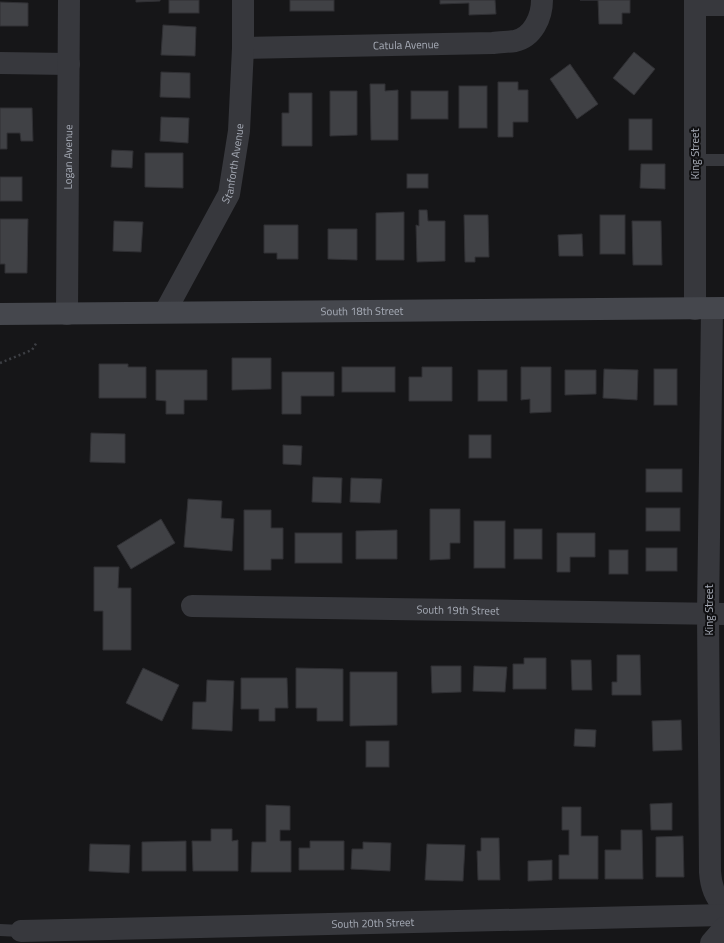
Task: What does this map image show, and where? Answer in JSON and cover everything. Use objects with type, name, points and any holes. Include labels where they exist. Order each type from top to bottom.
[{"type":"main road","name":"South 18th Street","points":[[0,314],[710,308]]},
{"type":"street","name":"Logan Avenue","points":[[67,314],[69,0]]},
{"type":"street","name":"Stanforth Avenue","points":[[165,312],[228,194],[238,131],[243,48],[243,0]]},
{"type":"street","name":"Catula Avenue","points":[[243,48],[493,43],[516,40],[533,31],[542,10],[542,0]]},
{"type":"street","points":[[695,2],[724,5]]},
{"type":"street","name":"King Street","points":[[695,2],[695,160],[710,308],[717,460],[716,614],[710,872],[712,887],[717,899],[724,907]]},
{"type":"street","points":[[0,64],[68,64]]},
{"type":"street","name":"South 19th Street","points":[[192,606],[716,614]]},
{"type":"street","name":"South 20th Street","points":[[10,930],[724,914]]},
{"type":"street","points":[[711,943],[724,928]]},
{"type":"lane","points":[[695,160],[724,160]]},
{"type":"path","points":[[0,363],[32,350],[37,342]]},
{"type":"building","points":[[136,0],[160,0],[160,1],[136,2]]},
{"type":"building","points":[[169,0],[199,0],[199,13],[169,13]]},
{"type":"building","points":[[290,0],[334,0],[334,11],[290,11]]},
{"type":"building","points":[[440,0],[495,0],[496,14],[469,15],[469,3],[440,4]]},
{"type":"building","points":[[598,0],[630,0],[630,13],[622,13],[622,24],[599,24]]},
{"type":"building","points":[[0,2],[28,3],[28,26],[0,26]]},
{"type":"building","points":[[163,25],[196,27],[195,56],[161,55]]},
{"type":"building","points":[[634,52],[655,69],[634,95],[613,78]]},
{"type":"building","points":[[570,64],[598,104],[577,119],[550,79]]},
{"type":"building","points":[[161,72],[190,73],[190,98],[160,97]]},
{"type":"building","points":[[498,82],[518,82],[518,90],[528,90],[528,122],[513,122],[513,137],[498,137]]},
{"type":"building","points":[[370,84],[385,84],[385,91],[398,90],[398,140],[371,140]]},
{"type":"building","points":[[459,86],[487,86],[487,128],[459,128]]},
{"type":"building","points":[[330,91],[357,91],[357,135],[330,136]]},
{"type":"building","points":[[411,91],[448,91],[448,119],[411,119]]},
{"type":"building","points":[[289,93],[312,93],[312,146],[282,146],[282,113],[289,113]]},
{"type":"building","points":[[0,108],[32,108],[33,141],[21,141],[20,133],[7,133],[7,149],[0,149]]},
{"type":"building","points":[[161,117],[189,118],[188,143],[160,141]]},
{"type":"building","points":[[629,119],[652,119],[652,150],[629,150]]},
{"type":"building","points":[[112,150],[133,151],[132,168],[111,167]]},
{"type":"building","points":[[145,153],[183,153],[183,188],[145,187]]},
{"type":"building","points":[[641,164],[665,164],[665,189],[640,188]]},
{"type":"building","points":[[407,174],[428,174],[428,188],[407,188]]},
{"type":"building","points":[[0,177],[22,177],[22,201],[0,201]]},
{"type":"building","points":[[419,210],[427,210],[428,221],[445,221],[445,261],[417,262],[416,225],[419,226]]},
{"type":"building","points":[[404,212],[404,260],[376,260],[376,213]]},
{"type":"building","points":[[464,215],[488,215],[489,257],[475,257],[475,262],[465,262]]},
{"type":"building","points":[[600,215],[625,215],[625,254],[600,254]]},
{"type":"building","points":[[0,219],[28,219],[27,273],[5,273],[5,264],[0,264]]},
{"type":"building","points":[[114,221],[143,222],[141,252],[113,251]]},
{"type":"building","points":[[632,221],[661,221],[662,265],[633,265]]},
{"type":"building","points":[[264,225],[298,225],[298,259],[277,259],[277,253],[264,253]]},
{"type":"building","points":[[328,229],[357,229],[357,260],[328,259]]},
{"type":"building","points":[[582,234],[583,256],[559,256],[558,235]]},
{"type":"building","points":[[232,358],[271,358],[271,389],[232,390]]},
{"type":"building","points":[[99,364],[128,364],[128,367],[146,367],[146,398],[99,398]]},
{"type":"building","points":[[342,367],[395,367],[395,392],[342,392]]},
{"type":"building","points":[[422,367],[452,367],[452,401],[409,401],[409,377],[422,377]]},
{"type":"building","points":[[521,367],[551,367],[551,412],[530,413],[530,399],[521,400]]},
{"type":"building","points":[[604,369],[638,370],[637,400],[603,398]]},
{"type":"building","points":[[654,369],[677,369],[677,405],[654,405]]},
{"type":"building","points":[[156,370],[207,370],[207,400],[184,400],[184,414],[166,414],[166,401],[156,400]]},
{"type":"building","points":[[478,370],[507,370],[507,401],[478,401]]},
{"type":"building","points":[[565,370],[596,370],[596,394],[565,395]]},
{"type":"building","points":[[282,372],[334,372],[334,396],[301,396],[301,414],[282,414]]},
{"type":"building","points":[[91,433],[125,434],[125,463],[90,462]]},
{"type":"building","points":[[469,435],[491,435],[491,458],[469,458]]},
{"type":"building","points":[[283,445],[302,446],[301,465],[283,464]]},
{"type":"building","points":[[646,469],[682,469],[682,492],[646,492]]},
{"type":"building","points":[[313,477],[342,478],[341,503],[312,502]]},
{"type":"building","points":[[351,478],[382,479],[380,503],[350,502]]},
{"type":"building","points":[[188,499],[222,501],[221,518],[234,519],[232,551],[184,547]]},
{"type":"building","points":[[646,508],[680,508],[680,531],[646,531]]},
{"type":"building","points":[[430,509],[460,509],[460,543],[450,543],[450,559],[430,560]]},
{"type":"building","points":[[244,510],[271,510],[271,528],[283,528],[283,559],[271,559],[271,570],[244,570]]},
{"type":"building","points":[[161,519],[175,543],[131,569],[117,546]]},
{"type":"building","points":[[474,521],[505,521],[505,568],[474,568]]},
{"type":"building","points":[[514,529],[542,529],[542,559],[514,559]]},
{"type":"building","points":[[397,530],[397,559],[356,559],[356,531]]},
{"type":"building","points":[[295,533],[342,533],[342,563],[295,563]]},
{"type":"building","points":[[557,533],[595,533],[595,557],[570,557],[570,572],[557,572]]},
{"type":"building","points":[[646,548],[677,548],[677,571],[646,571]]},
{"type":"building","points":[[609,550],[628,550],[628,574],[609,574]]},
{"type":"building","points":[[94,567],[119,567],[118,588],[131,588],[131,650],[103,650],[103,611],[94,611]]},
{"type":"building","points":[[617,655],[640,655],[641,695],[612,695],[612,682],[617,682]]},
{"type":"building","points":[[524,658],[546,658],[546,689],[513,689],[513,664],[524,664]]},
{"type":"building","points":[[571,660],[591,660],[592,690],[572,690]]},
{"type":"building","points":[[431,666],[461,666],[461,692],[432,693]]},
{"type":"building","points":[[474,666],[507,667],[505,692],[473,691]]},
{"type":"building","points":[[143,668],[179,685],[162,721],[126,703]]},
{"type":"building","points":[[296,668],[343,669],[343,721],[317,721],[317,708],[296,708]]},
{"type":"building","points":[[350,672],[397,672],[397,725],[350,726]]},
{"type":"building","points":[[241,678],[287,678],[288,708],[275,708],[275,721],[259,721],[259,709],[241,709]]},
{"type":"building","points":[[207,680],[234,681],[232,731],[192,729],[193,702],[206,702]]},
{"type":"building","points":[[681,720],[682,750],[653,751],[652,721]]},
{"type":"building","points":[[575,729],[596,730],[595,747],[574,746]]},
{"type":"building","points":[[366,741],[389,741],[389,767],[366,767]]},
{"type":"building","points":[[672,803],[672,830],[651,830],[650,804]]},
{"type":"building","points":[[266,805],[290,806],[290,830],[280,830],[280,841],[291,841],[291,872],[251,872],[252,842],[266,842]]},
{"type":"building","points":[[562,807],[581,807],[581,836],[598,836],[598,879],[559,879],[559,855],[569,855],[569,830],[562,830]]},
{"type":"building","points":[[211,829],[232,829],[232,841],[238,840],[238,871],[193,871],[192,841],[211,841]]},
{"type":"building","points":[[621,830],[642,830],[643,879],[605,879],[605,850],[621,850]]},
{"type":"building","points":[[683,836],[684,877],[656,877],[656,837]]},
{"type":"building","points":[[481,838],[499,838],[500,880],[478,880],[477,851],[481,851]]},
{"type":"building","points":[[186,841],[186,871],[142,871],[142,842]]},
{"type":"building","points":[[310,841],[344,841],[344,870],[299,870],[299,848],[310,848]]},
{"type":"building","points":[[363,842],[391,843],[390,871],[351,869],[352,849],[363,849]]},
{"type":"building","points":[[90,844],[130,845],[129,873],[89,871]]},
{"type":"building","points":[[427,844],[465,845],[463,881],[425,880]]},
{"type":"building","points":[[552,860],[552,880],[528,881],[528,861]]}]
